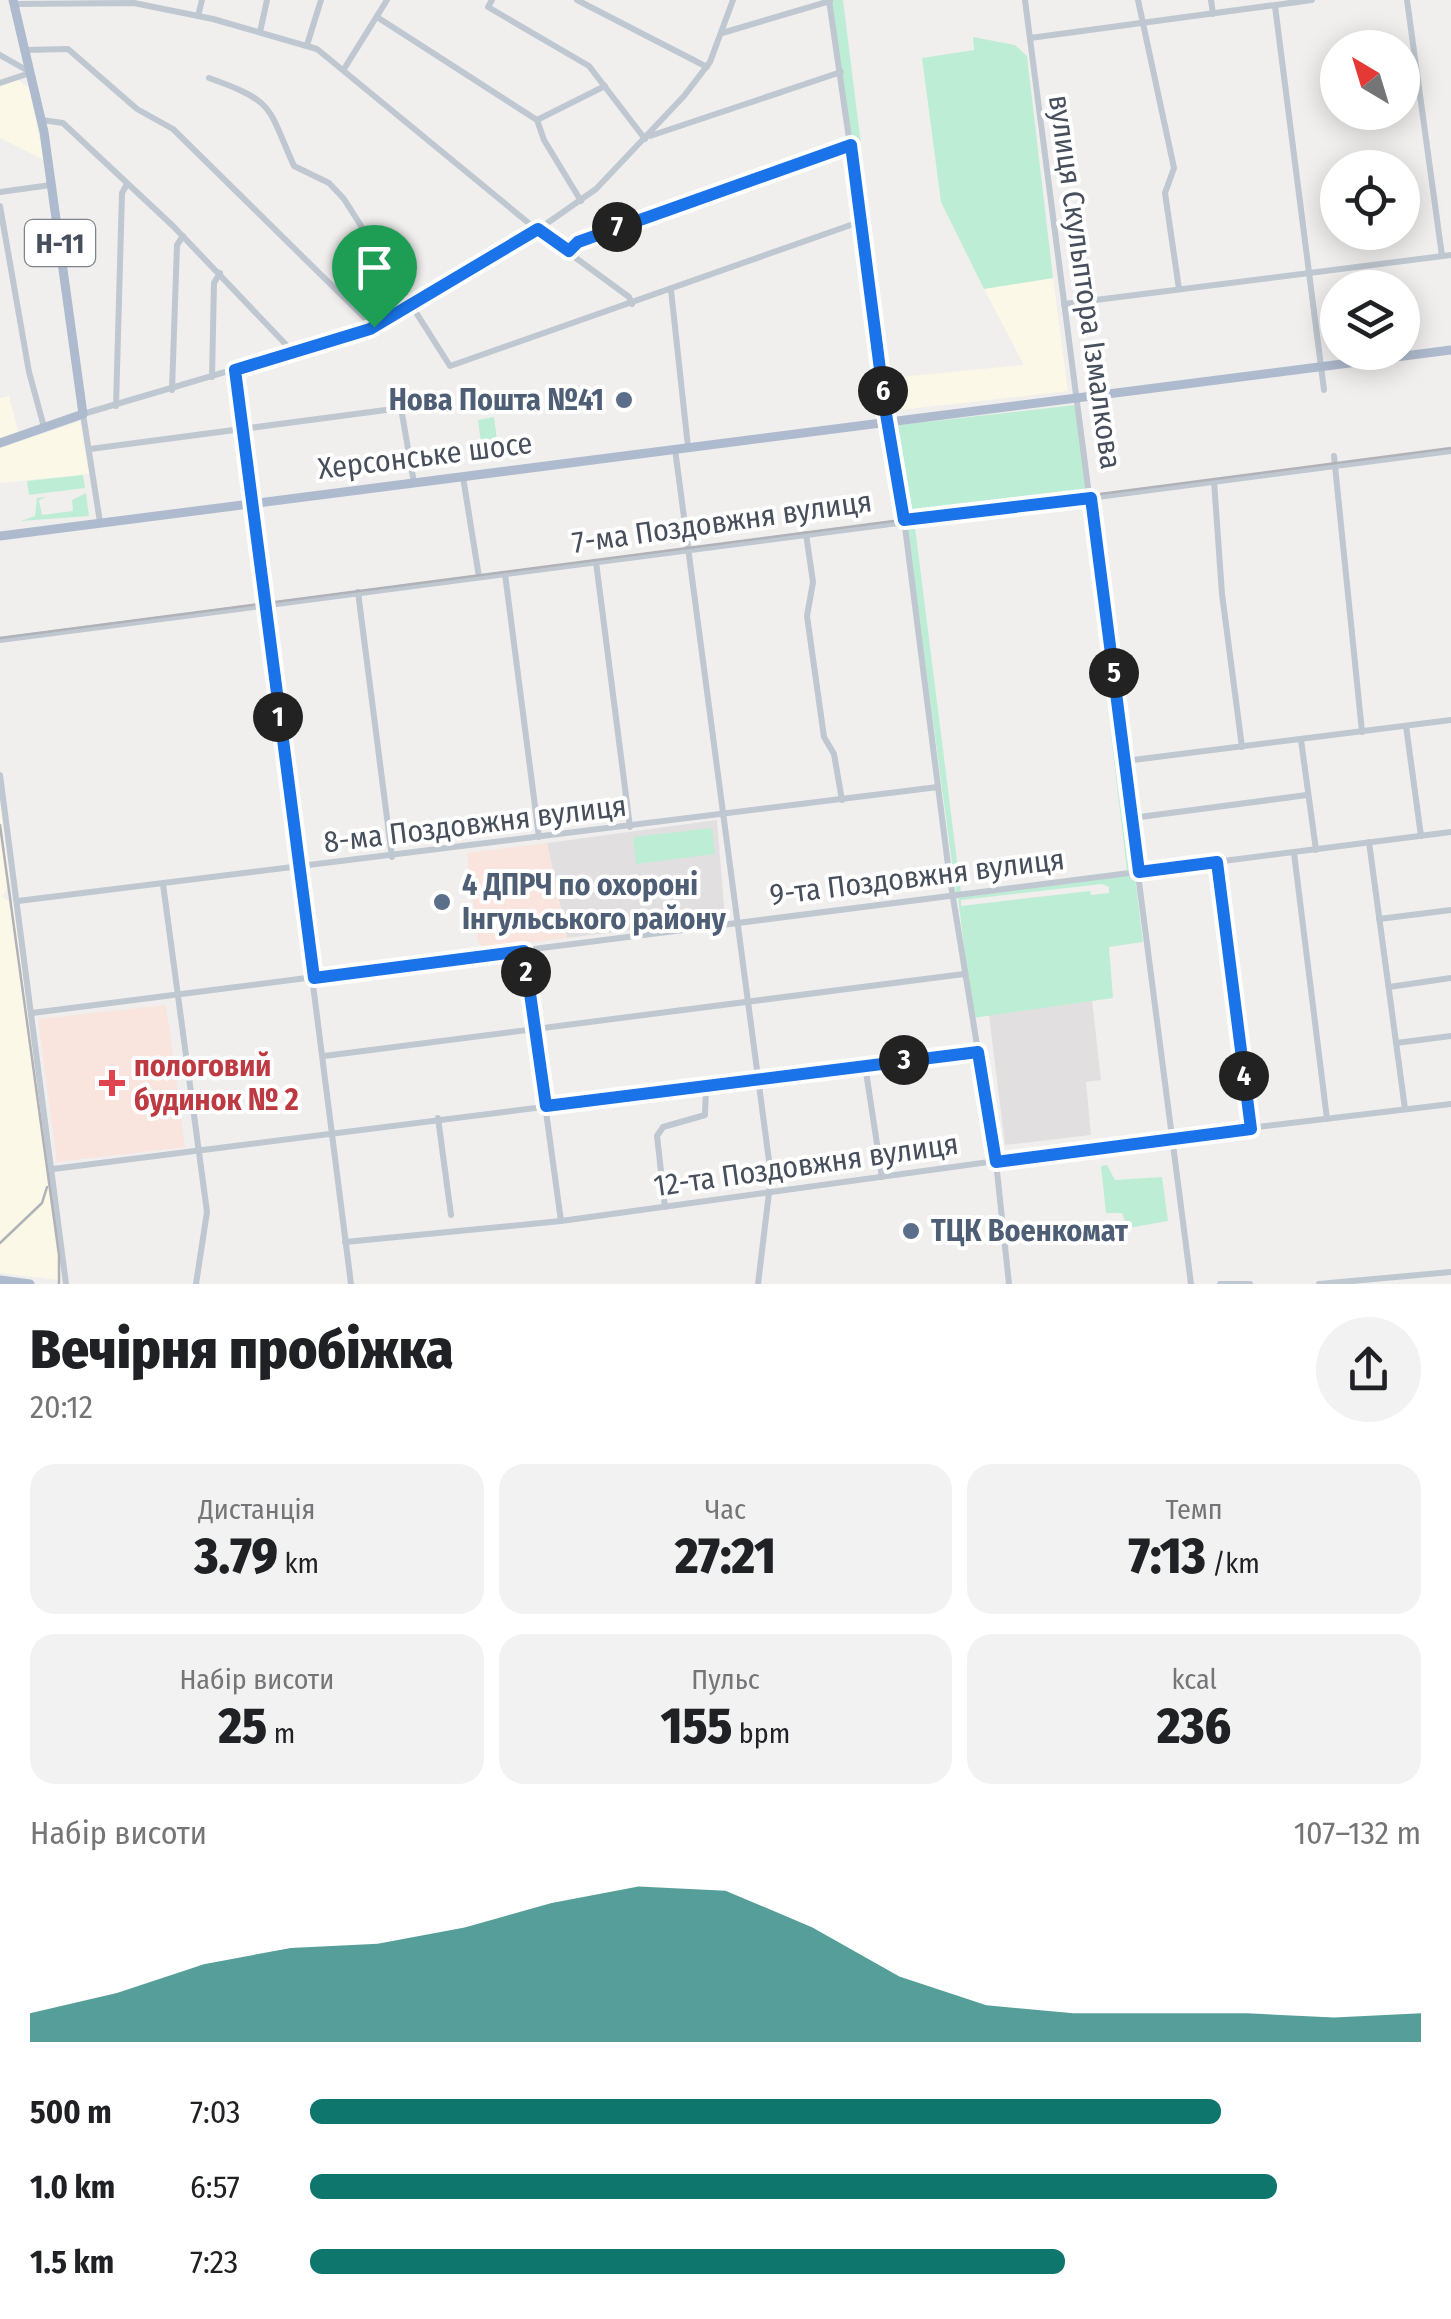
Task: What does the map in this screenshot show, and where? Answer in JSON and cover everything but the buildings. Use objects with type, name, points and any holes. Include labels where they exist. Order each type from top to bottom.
[{"type":"main road","name":"Н-11","points":[[14,2],[42,120],[83,414]]},
{"type":"main road","name":"Херсонське шосе","points":[[1420,354],[1451,350]]},
{"type":"main road","name":"Херсонське шосе","points":[[0,536],[1320,367]]},
{"type":"main road","points":[[0,442],[83,414]]},
{"type":"main road","points":[[0,1280],[30,1284]]},
{"type":"street","points":[[14,2],[99,0],[198,16],[306,44],[344,69],[632,304]]},
{"type":"street","points":[[198,16],[202,0]]},
{"type":"street","points":[[260,32],[267,0]]},
{"type":"street","points":[[306,44],[321,0]]},
{"type":"street","points":[[344,69],[387,0]]},
{"type":"street","points":[[492,0],[488,7],[577,58],[647,138]]},
{"type":"street","points":[[577,0],[707,66]]},
{"type":"street","points":[[100,522],[83,414],[374,327],[538,229],[581,201],[647,138],[707,66],[732,2],[723,0]]},
{"type":"street","points":[[722,32],[829,0],[964,974],[996,1162],[1009,1284]]},
{"type":"street","name":"вулиця Скульптора Ізмалкова","points":[[1024,0],[1192,1284]]},
{"type":"street","points":[[1138,0],[1174,168],[1166,192],[1179,289]]},
{"type":"street","points":[[1211,0],[1213,14]]},
{"type":"street","points":[[1030,38],[1312,0]]},
{"type":"street","points":[[1064,304],[1447,255],[1407,0]]},
{"type":"street","points":[[1275,6],[1320,359]]},
{"type":"street","points":[[377,17],[537,120],[544,140],[581,201]]},
{"type":"street","points":[[25,50],[68,49],[136,109],[174,129],[374,327]]},
{"type":"street","points":[[0,55],[31,73]]},
{"type":"street","points":[[647,138],[840,72]]},
{"type":"street","points":[[0,83],[31,73]]},
{"type":"street","points":[[209,78],[264,101],[278,121],[294,166],[329,183],[344,198],[450,366],[862,221]]},
{"type":"street","points":[[537,120],[605,86]]},
{"type":"street","points":[[42,120],[63,123],[183,236],[294,353]]},
{"type":"street","points":[[569,251],[578,242],[851,145]]},
{"type":"street","points":[[116,407],[122,192],[127,184]]},
{"type":"street","points":[[0,192],[52,185]]},
{"type":"street","points":[[0,206],[29,372],[44,427]]},
{"type":"street","points":[[172,390],[177,245],[183,236]]},
{"type":"street","points":[[212,377],[214,283],[220,274]]},
{"type":"street","points":[[671,290],[688,447]]},
{"type":"street","points":[[235,370],[335,1134],[351,1284]]},
{"type":"street","points":[[1321,370],[1324,390]]},
{"type":"street","points":[[90,449],[401,408],[414,483]]},
{"type":"street","points":[[674,449],[770,1191],[758,1284]]},
{"type":"street","name":"7-ма Поздовжня вулиця","points":[[0,640],[1091,498],[1335,460],[1450,452]]},
{"type":"street","points":[[1335,460],[1362,732]]},
{"type":"street","points":[[463,476],[478,576]]},
{"type":"street","points":[[1214,481],[1222,594],[1242,747]]},
{"type":"street","points":[[806,534],[813,582],[807,616],[824,738],[834,754],[842,800]]},
{"type":"street","points":[[596,562],[630,827]]},
{"type":"street","points":[[506,574],[539,837]]},
{"type":"street","points":[[358,592],[392,857]]},
{"type":"street","points":[[1125,761],[1451,720]]},
{"type":"street","points":[[1406,726],[1420,836]]},
{"type":"street","points":[[1301,740],[1316,850]]},
{"type":"street","points":[[0,775],[66,1284]]},
{"type":"street","name":"8-ма Поздовжня вулиця","points":[[18,901],[938,788]]},
{"type":"street","points":[[1132,818],[1308,795]]},
{"type":"street","name":"9-та Поздовжня вулиця","points":[[32,1013],[1451,832]]},
{"type":"street","points":[[1369,842],[1404,1110]]},
{"type":"street","points":[[1294,854],[1327,1119]]},
{"type":"street","points":[[1217,862],[1251,1129]]},
{"type":"street","points":[[163,884],[207,1212],[196,1284]]},
{"type":"street","points":[[1380,919],[1451,910]]},
{"type":"street","points":[[524,951],[560,1221]]},
{"type":"street","points":[[324,1056],[964,974]]},
{"type":"street","points":[[1388,986],[1451,978]]},
{"type":"street","points":[[1396,1043],[1451,1036]]},
{"type":"street","points":[[53,1169],[978,1052]]},
{"type":"street","points":[[865,1065],[882,1177]]},
{"type":"street","points":[[665,1207],[657,1136],[663,1127],[705,1115],[706,1086]]},
{"type":"street","name":"12-та Поздовжня вулиця","points":[[345,1242],[560,1221],[1451,1104]]},
{"type":"street","points":[[438,1118],[450,1215]]},
{"type":"street","points":[[1319,1284],[1451,1272]]},
{"type":"street","points":[[1220,1284],[1250,1284]]},
{"type":"shaded area","points":[[17,79],[29,88],[44,160],[0,138],[0,85]]},
{"type":"shaded area","points":[[1053,278],[1068,391],[891,411],[886,387],[891,386],[890,378],[1024,365],[984,289]]},
{"type":"shaded area","points":[[9,396],[18,432],[0,439],[0,398]]},
{"type":"shaded area","points":[[80,421],[89,474],[0,483],[0,448]]},
{"type":"shaded area","points":[[0,803],[10,884],[2,897],[13,903],[60,1256],[58,1280],[0,1273]]},
{"type":"shaded area","points":[[717,820],[725,918],[567,938],[547,843]]},
{"type":"shaded area","points":[[547,843],[567,938],[483,948],[478,942],[467,853]]},
{"type":"shaded area","points":[[1092,1000],[1101,1080],[1086,1082],[1091,1135],[1005,1145],[989,1015]]},
{"type":"shaded area","name":"пологовий будинок № 2","points":[[166,1005],[185,1147],[57,1162],[38,1019]]},
{"type":"green space","points":[[831,0],[843,0],[891,386],[886,387]]},
{"type":"green space","points":[[973,37],[1015,45],[1027,56],[1053,278],[984,289],[941,202],[922,58],[974,50]]},
{"type":"green space","points":[[1075,405],[1135,866],[1127,870],[1084,506],[915,527],[961,893],[956,893],[894,430],[899,425]]},
{"type":"green space","points":[[494,417],[498,447],[482,450],[478,420]]},
{"type":"green space","points":[[83,475],[85,488],[29,495],[27,481]]},
{"type":"green space","points":[[86,493],[89,516],[21,521],[35,516],[37,498],[46,497],[39,500],[42,515],[73,511],[72,500]]},
{"type":"green space","points":[[712,828],[715,854],[636,864],[633,837]]},
{"type":"green space","points":[[1131,874],[1135,877],[1143,942],[1109,947],[1113,998],[973,1018],[958,898]],"holes":[[[1102,884],[1109,887],[1109,893],[1091,895],[1090,891],[961,906],[961,900]]]},
{"type":"green space","points":[[1107,1165],[1115,1180],[1162,1177],[1168,1221],[1128,1228],[1122,1213],[1106,1213],[1101,1166]]},
{"type":"tram line","points":[[0,638],[1451,448]]},
{"type":"tram line","points":[[0,825],[59,1255],[59,1284]]},
{"type":"tram line","points":[[0,1243],[42,1203],[47,1187]]},
{"type":"place","name":"Нова Пошта №41","points":[[624,400]]},
{"type":"place","name":"4 ДПРЧ по охороні Інгульського району","points":[[442,902]]},
{"type":"place","name":"пологовий будинок № 2","points":[[112,1083]]},
{"type":"place","name":"ТЦК Военкомат","points":[[911,1231]]},
{"type":"route","points":[[851,145],[885,408],[904,520],[1091,498],[1139,872],[1217,862],[1251,1129],[996,1162],[978,1052],[546,1106],[524,951],[314,978],[262,602],[254,504],[235,370],[374,327],[538,229],[569,251],[578,242],[851,145]]}]
